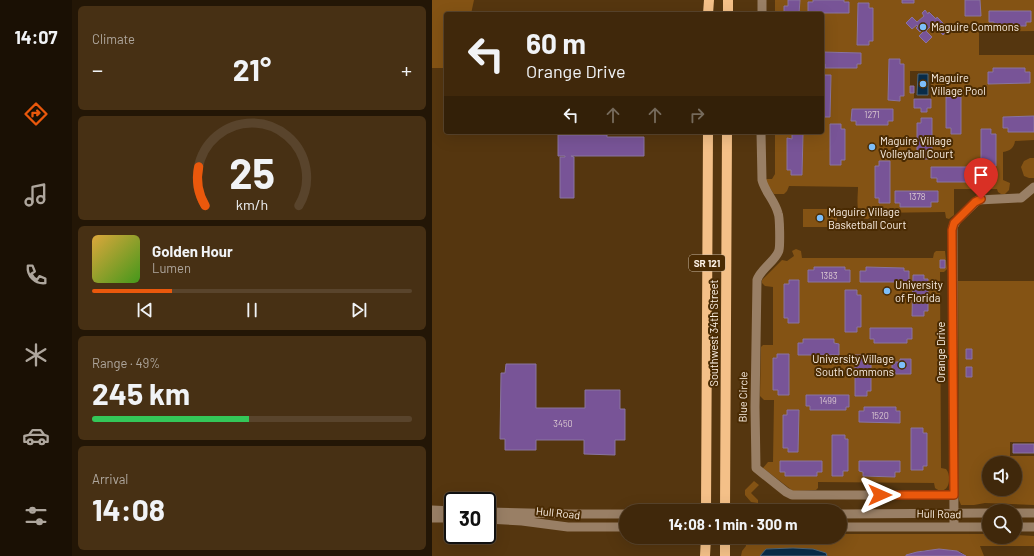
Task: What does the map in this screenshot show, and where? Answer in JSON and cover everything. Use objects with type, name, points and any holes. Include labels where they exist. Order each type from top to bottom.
[{"type":"main road","points":[[708,0],[708,12]]},
{"type":"main road","points":[[728,0],[728,12]]},
{"type":"main road","name":"Southwest 34th Street","points":[[706,504],[708,134]]},
{"type":"main road","name":"Southwest 34th Street","points":[[725,504],[728,134]]},
{"type":"main road","points":[[705,556],[706,544]]},
{"type":"main road","points":[[725,544],[725,556]]},
{"type":"street","points":[[762,0],[762,12]]},
{"type":"street","name":"Blue Circle","points":[[761,134],[762,180],[764,187],[778,212],[779,244],[778,252],[759,275],[757,280],[755,407],[756,468],[786,492],[792,495],[954,495]]},
{"type":"street","name":"Orange Drive","points":[[954,526],[953,226],[969,207],[978,200],[1021,198],[1034,187]]},
{"type":"street","points":[[432,510],[444,511]]},
{"type":"street","name":"Hull Road","points":[[496,512],[619,514]]},
{"type":"street","name":"Hull Road","points":[[847,514],[982,513]]},
{"type":"street","points":[[1022,513],[1034,513]]},
{"type":"street","points":[[432,518],[444,518]]},
{"type":"street","name":"Hull Road","points":[[496,519],[522,520],[568,527],[619,528]]},
{"type":"street","name":"Hull Road","points":[[847,526],[982,527]]},
{"type":"street","points":[[1022,527],[1034,527]]},
{"type":"shaded area","points":[[432,0],[474,0],[471,12],[444,12],[444,68],[432,68]]},
{"type":"shaded area","points":[[775,0],[813,0],[813,2],[808,2],[808,12],[799,12],[800,1],[784,6],[784,12],[775,12]]},
{"type":"shaded area","points":[[844,0],[902,0],[902,3],[914,3],[914,0],[965,0],[980,16],[980,0],[1034,0],[1034,31],[979,32],[979,55],[1034,55],[1034,116],[1003,117],[1003,127],[1008,128],[1008,132],[1034,132],[1034,140],[1015,141],[1014,146],[1011,149],[1003,152],[1003,180],[1010,183],[1009,190],[1005,194],[1001,194],[997,189],[954,189],[954,215],[949,219],[946,218],[945,212],[872,213],[871,217],[868,219],[864,218],[859,212],[857,202],[858,187],[789,186],[784,194],[774,194],[766,182],[766,179],[772,179],[775,174],[775,134],[792,134],[792,139],[787,139],[787,170],[791,170],[791,175],[802,175],[803,134],[824,134],[824,117],[830,117],[831,75],[824,75],[824,64],[825,68],[856,68],[857,64],[861,64],[861,53],[824,52],[824,13],[849,13],[849,3],[844,2]],"holes":[[[858,3],[869,3],[869,8],[873,9],[873,40],[869,41],[868,45],[857,45]],[[925,10],[928,14],[930,12],[936,19],[937,17],[949,29],[943,34],[933,24],[926,31],[926,43],[919,36],[924,31],[922,29],[920,31],[917,25],[912,29],[906,23],[912,17],[917,22],[924,16],[922,13]],[[989,11],[1030,11],[1031,22],[1026,22],[1026,26],[994,26],[994,22],[989,22]],[[889,59],[900,59],[900,64],[904,64],[904,95],[900,96],[900,101],[888,100]],[[910,71],[931,71],[931,108],[927,108],[926,112],[921,112],[921,108],[914,108],[914,93],[910,93]],[[988,72],[1030,72],[1030,83],[988,84]],[[950,92],[961,92],[961,134],[951,134],[951,128],[946,128],[946,97],[950,97]],[[852,109],[893,109],[893,121],[888,121],[888,125],[856,125],[856,121],[851,121]],[[921,118],[932,118],[932,159],[921,159],[921,155],[917,155],[917,123],[921,123]],[[830,124],[841,124],[841,129],[845,129],[845,160],[841,160],[841,165],[830,165]],[[981,129],[991,129],[992,134],[996,134],[996,166],[992,166],[992,170],[981,170]],[[879,161],[890,162],[890,203],[879,203],[879,198],[875,198],[875,166],[879,166]],[[931,167],[973,167],[973,176],[968,176],[968,182],[938,182],[937,178],[931,178]],[[938,192],[938,202],[931,202],[931,207],[900,207],[900,203]]]},
{"type":"shaded area","points":[[1034,158],[1034,178],[1024,176],[1021,167],[1024,161]]},
{"type":"shaded area","name":"Maguire Village Basketball Court","points":[[803,209],[837,209],[837,227],[803,227]]},
{"type":"shaded area","points":[[796,249],[801,251],[802,258],[933,258],[936,251],[945,251],[947,269],[944,272],[940,272],[941,468],[946,469],[949,481],[946,488],[943,490],[935,488],[934,483],[818,482],[818,488],[816,490],[793,491],[763,468],[768,462],[773,462],[774,400],[764,400],[760,396],[761,347],[763,345],[773,345],[773,287],[765,286],[762,283],[762,280],[782,260],[787,261],[794,256],[792,251]],"holes":[[[814,267],[844,267],[850,282],[808,282],[808,270],[814,270]],[[866,267],[904,268],[904,271],[909,271],[909,282],[860,282],[860,271],[866,271]],[[913,275],[924,275],[924,279],[928,280],[928,311],[924,311],[924,316],[913,316]],[[789,280],[799,280],[798,323],[788,318],[784,318],[784,284],[789,284]],[[857,295],[861,296],[861,327],[857,327]],[[870,328],[912,328],[912,339],[907,339],[906,343],[874,343]],[[803,339],[834,339],[834,343],[839,344],[839,355],[798,355],[798,344],[803,343]],[[789,355],[789,389],[778,395],[778,390],[773,390],[773,358]],[[855,355],[867,355],[867,360],[871,360],[871,391],[867,391],[867,396],[855,396]],[[900,359],[911,359],[911,374],[895,373],[895,362],[900,362]],[[806,395],[849,395],[849,407],[846,407],[846,410],[811,410],[810,406],[806,406]],[[864,407],[896,407],[896,411],[900,411],[900,422],[859,422],[859,411],[864,411]],[[798,410],[798,452],[788,452],[788,448],[783,447],[783,415],[787,415]],[[911,428],[923,428],[923,433],[927,433],[927,465],[923,466]],[[832,435],[844,435],[845,439],[848,439],[848,471],[843,471],[843,476],[832,476]],[[780,461],[822,461],[822,472],[817,472],[817,476],[785,476],[785,472],[780,472]],[[859,461],[900,461],[900,472],[895,472],[895,477],[864,476],[863,472],[859,471]]]},
{"type":"shaded area","points":[[958,281],[1034,281],[1034,442],[1010,442],[1010,456],[982,456],[982,496],[1022,496],[1022,456],[1034,456],[1034,505],[985,503],[961,505],[959,500]]},
{"type":"shaded area","points":[[754,481],[759,485],[751,493],[758,500],[758,503],[751,502],[745,495],[745,490]]},
{"type":"shaded area","points":[[847,534],[982,534],[982,544],[1022,544],[1022,535],[1034,536],[1034,546],[980,546],[984,556],[966,556],[961,552],[952,550],[925,550],[906,556],[827,556],[826,553],[819,551],[804,548],[789,548],[766,549],[760,556],[741,556],[742,551],[746,544],[847,544]]},
{"type":"water","name":"Maguire Village Pool","points":[[918,74],[928,74],[928,95],[917,95]]},
{"type":"water","points":[[766,549],[813,549],[826,553],[827,556],[760,556]]},
{"type":"building","points":[[788,0],[800,0],[799,12],[784,12],[784,6],[788,6]]},
{"type":"building","points":[[813,0],[844,0],[844,2],[849,2],[849,13],[808,12],[808,2],[813,2]]},
{"type":"building","points":[[902,0],[914,0],[914,3],[902,3]]},
{"type":"building","points":[[965,0],[980,0],[981,16],[965,16]]},
{"type":"building","points":[[858,3],[869,3],[869,8],[873,8],[873,41],[869,41],[869,45],[857,45]]},
{"type":"building","name":"Maguire Commons","points":[[925,10],[936,19],[937,17],[949,29],[943,35],[933,24],[926,31],[932,37],[926,43],[919,36],[924,31],[922,29],[920,32],[916,28],[918,26],[917,25],[912,29],[906,23],[912,17],[917,22],[924,16],[922,13]]},
{"type":"building","points":[[989,11],[1031,11],[1031,22],[1026,22],[1026,26],[994,26],[994,22],[989,22]]},
{"type":"building","points":[[824,52],[861,53],[861,64],[857,64],[857,68],[825,68]]},
{"type":"building","points":[[889,59],[900,59],[900,64],[904,64],[904,96],[900,96],[900,101],[888,100]]},
{"type":"building","points":[[993,68],[1025,68],[1025,72],[1030,72],[1030,83],[988,84],[988,72],[993,72]]},
{"type":"building","points":[[824,75],[831,75],[830,117],[824,117]]},
{"type":"building","points":[[910,86],[914,86],[914,93],[910,93]]},
{"type":"building","points":[[950,92],[961,92],[961,134],[951,134],[951,128],[946,128],[946,97],[950,97]]},
{"type":"building","points":[[914,99],[931,99],[931,108],[927,108],[927,112],[921,112],[921,108],[914,108]]},
{"type":"building","points":[[852,109],[893,109],[893,121],[888,121],[888,125],[856,125],[856,121],[851,121]]},
{"type":"building","points":[[1034,116],[1034,132],[1008,132],[1008,128],[1003,128],[1003,117]]},
{"type":"building","points":[[921,118],[932,118],[932,159],[921,159],[921,155],[917,155],[917,123],[921,123]]},
{"type":"building","points":[[830,124],[841,124],[841,129],[845,129],[845,160],[841,160],[841,165],[830,165]]},
{"type":"building","points":[[981,129],[991,129],[991,134],[996,134],[996,166],[992,166],[992,170],[981,171]]},
{"type":"building","points":[[792,134],[803,134],[802,175],[791,175],[791,170],[787,170],[787,138],[792,139]]},
{"type":"building","points":[[558,135],[644,137],[644,156],[571,156],[574,157],[574,198],[560,198],[560,157],[565,156],[558,156]]},
{"type":"building","points":[[879,161],[890,161],[890,203],[879,203],[879,198],[875,198],[875,166],[879,166]]},
{"type":"building","points":[[931,167],[973,167],[973,176],[968,176],[968,182],[937,182],[937,178],[931,178]]},
{"type":"building","points":[[895,191],[938,191],[938,202],[931,202],[931,207],[900,207],[900,203],[895,203]]},
{"type":"building","points":[[940,260],[945,260],[945,268],[940,268]]},
{"type":"building","points":[[814,267],[845,267],[845,270],[850,270],[850,282],[808,282],[808,270],[814,270]]},
{"type":"building","points":[[866,267],[904,268],[904,271],[909,271],[909,282],[860,282],[860,271],[866,271]]},
{"type":"building","points":[[913,275],[924,275],[924,279],[928,279],[928,311],[924,311],[924,316],[912,316]]},
{"type":"building","points":[[789,280],[799,280],[799,323],[788,323],[788,318],[784,318],[784,284],[789,284]]},
{"type":"building","points":[[845,290],[857,290],[857,295],[861,295],[861,327],[857,327],[857,332],[845,332]]},
{"type":"building","points":[[870,328],[912,328],[912,339],[907,339],[907,343],[874,343],[874,339],[870,339]]},
{"type":"building","points":[[803,339],[834,339],[834,343],[839,344],[839,355],[798,355],[798,343],[803,343]]},
{"type":"building","points":[[966,349],[972,349],[972,359],[966,359]]},
{"type":"building","points":[[777,354],[789,354],[789,395],[778,395],[778,390],[773,390],[773,358],[777,358]]},
{"type":"building","points":[[855,355],[867,355],[867,360],[871,360],[871,391],[867,391],[867,396],[855,396]]},
{"type":"building","name":"University Village South Commons","points":[[900,359],[911,359],[911,374],[895,374],[895,371],[892,371],[892,364],[895,364],[895,362],[900,362]]},
{"type":"building","points":[[506,364],[536,364],[536,408],[585,408],[585,390],[620,390],[620,409],[625,409],[625,440],[615,440],[615,455],[584,454],[584,440],[536,440],[536,450],[505,450],[505,439],[500,439],[501,373],[505,373]]},
{"type":"building","points":[[966,367],[972,367],[972,377],[966,377]]},
{"type":"building","points":[[806,395],[849,395],[849,407],[846,407],[846,410],[810,410],[810,406],[806,406]]},
{"type":"building","points":[[864,407],[896,407],[896,411],[900,411],[900,423],[859,422],[859,411],[864,411]]},
{"type":"building","points":[[787,410],[799,410],[798,452],[788,452],[788,448],[783,448],[783,415],[787,415]]},
{"type":"building","points":[[911,428],[923,428],[923,433],[927,433],[927,466],[923,466],[923,470],[911,470]]},
{"type":"building","points":[[832,435],[845,435],[845,439],[848,439],[848,471],[843,471],[843,476],[832,476]]},
{"type":"building","points":[[1013,444],[1034,444],[1034,453],[1013,453]]},
{"type":"building","points":[[780,461],[822,461],[822,472],[817,472],[817,476],[785,476],[785,472],[780,472]]},
{"type":"building","points":[[859,461],[900,461],[900,472],[895,472],[895,477],[863,476],[863,472],[859,471]]},
{"type":"building","points":[[939,549],[957,551],[966,556],[906,556],[917,552]]},
{"type":"place","name":"Maguire Commons","points":[[923,27]]},
{"type":"place","name":"Maguire Village Pool","points":[[923,84]]},
{"type":"place","name":"Maguire Village Volleyball Court","points":[[872,147]]},
{"type":"place","name":"Maguire Village Basketball Court","points":[[820,218]]},
{"type":"place","name":"University of Florida","points":[[887,291]]},
{"type":"place","name":"University Village South Commons","points":[[902,365]]},
{"type":"route","points":[[880,495],[954,495],[952,230],[954,223],[969,207],[981,199]]}]
